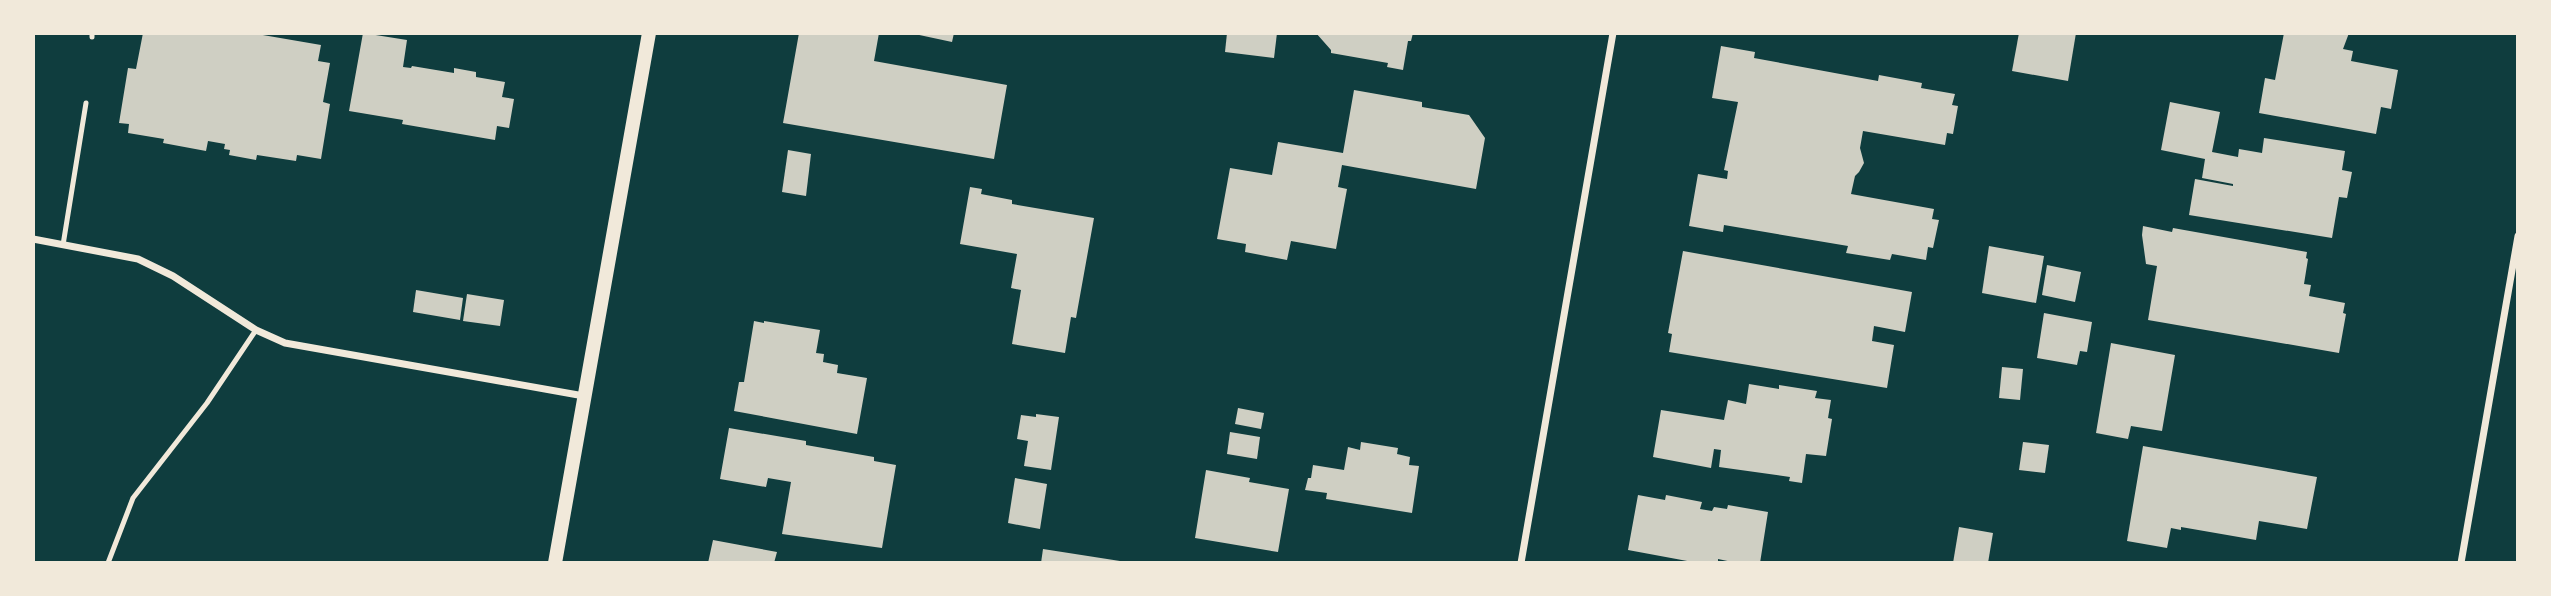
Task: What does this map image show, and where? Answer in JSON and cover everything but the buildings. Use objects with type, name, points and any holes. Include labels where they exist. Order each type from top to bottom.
[{"type":"main road","points":[[555,563],[649,33]]},
{"type":"street","points":[[1521,563],[1613,33]]},
{"type":"street","points":[[2461,563],[2518,236]]},
{"type":"street","points":[[33,239],[138,259],[173,276],[256,330],[285,343],[585,396]]},
{"type":"lane","points":[[63,245],[86,103]]},
{"type":"lane","points":[[108,563],[133,498],[207,403],[256,330]]}]
